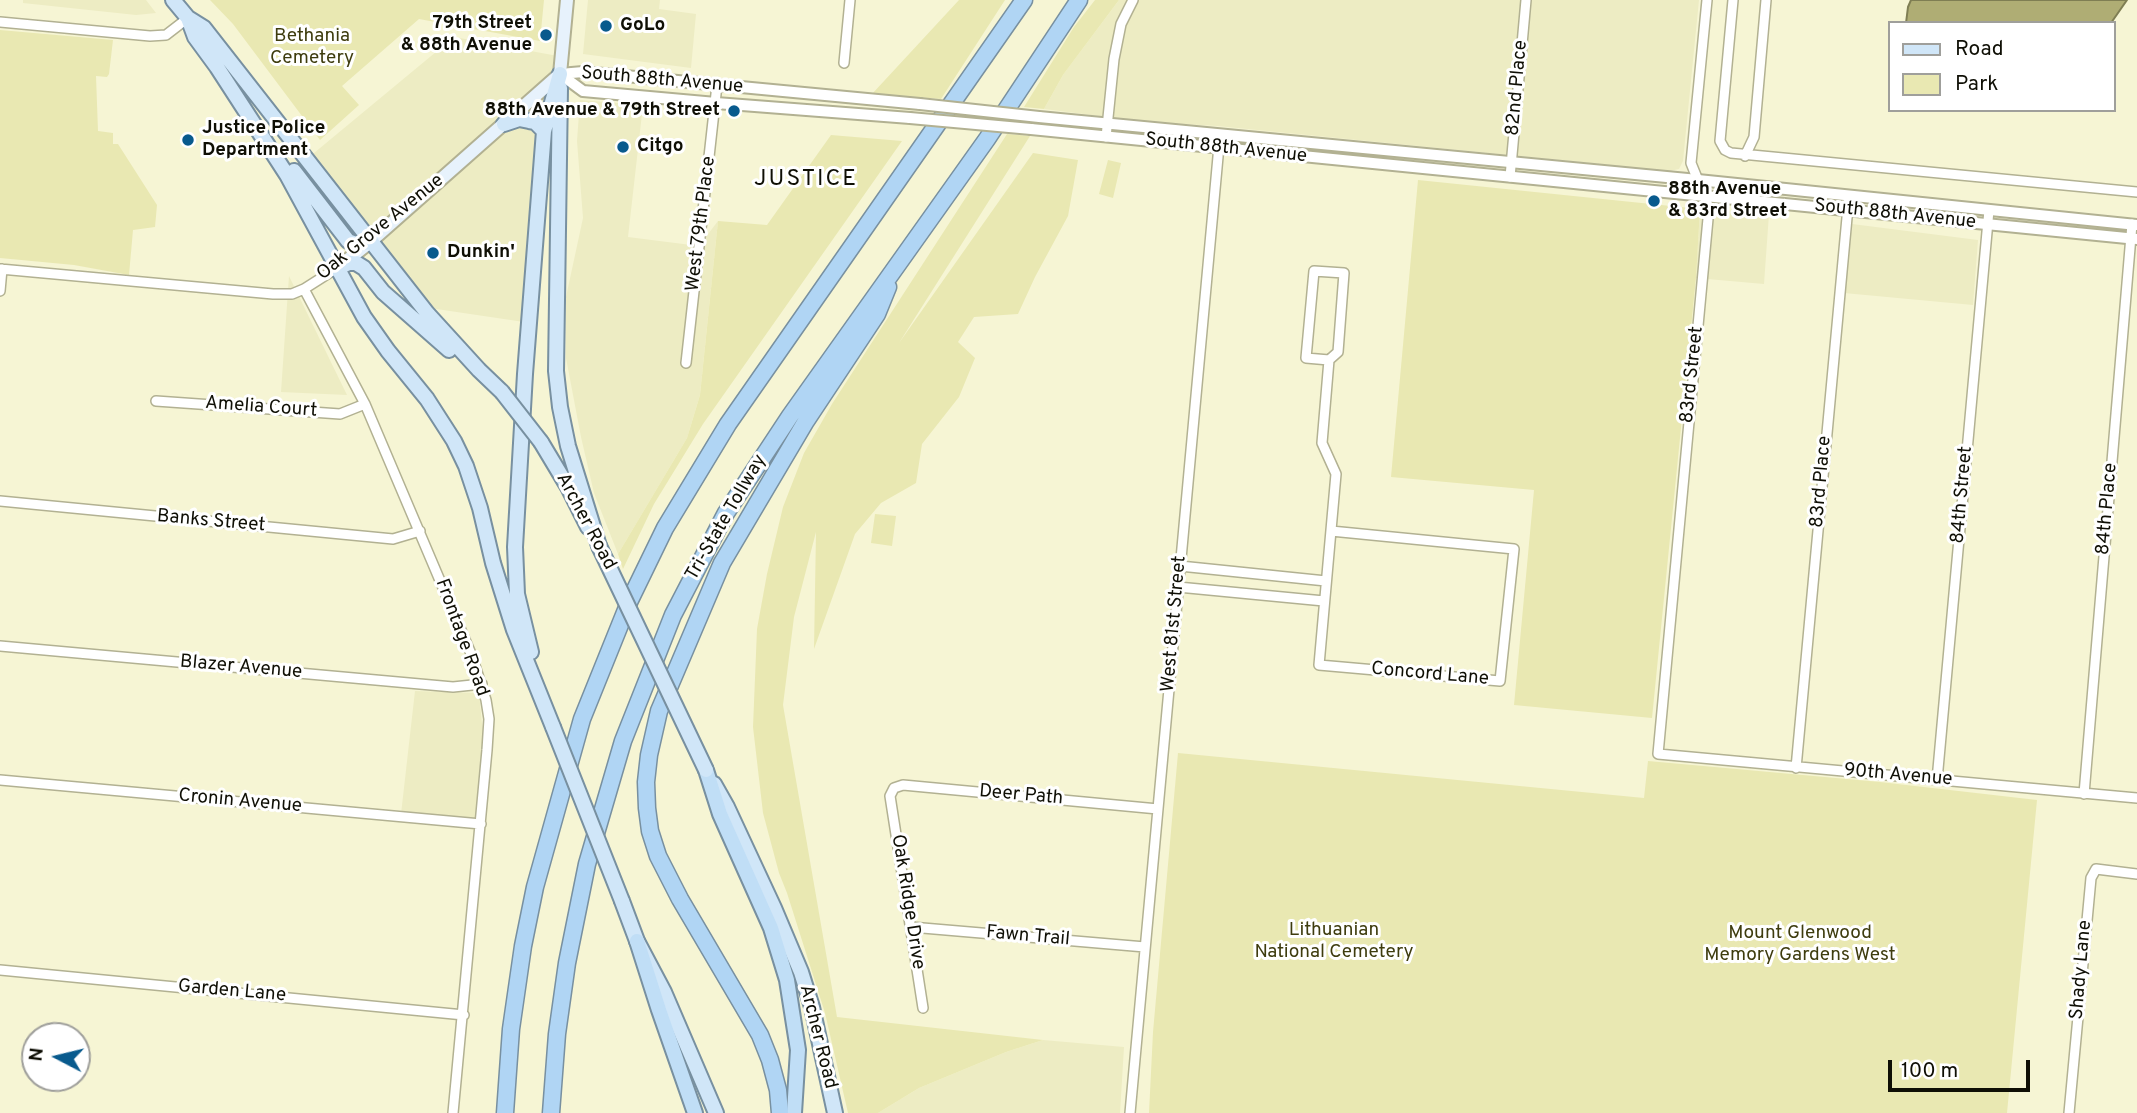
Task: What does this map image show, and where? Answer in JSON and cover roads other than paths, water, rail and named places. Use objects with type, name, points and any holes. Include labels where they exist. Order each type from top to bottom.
[{"type":"highway","points":[[505,1113],[510,1029],[535,887],[582,719],[630,600],[666,528],[728,424],[1024,0]]},
{"type":"highway","name":"Tri-State Tollway","points":[[551,1113],[557,1034],[567,963],[587,864],[623,741],[673,615],[726,513],[790,416],[987,139],[1079,0]]},
{"type":"highway","points":[[779,1113],[778,1090],[760,1035],[680,899],[658,856],[650,831],[647,808],[649,755],[659,711],[722,563],[806,421],[877,314],[902,255]]},
{"type":"highway","points":[[706,770],[720,814],[771,928],[787,980],[797,1050],[794,1113]]},
{"type":"highway","points":[[638,941],[695,1113]]},
{"type":"main road","name":"Archer Road","points":[[173,0],[188,18],[204,28],[427,313],[502,392],[541,442],[599,546],[706,770],[727,807],[801,972],[812,1007],[835,1113]]},
{"type":"main road","points":[[567,0],[560,74],[556,371],[568,446],[599,546]]},
{"type":"main road","name":"Archer Road","points":[[188,18],[195,37],[259,130],[298,193],[364,317],[427,399],[454,441],[477,498],[506,606],[541,692]]},
{"type":"main road","points":[[560,74],[544,131],[525,374],[515,570],[523,620],[541,692],[553,727],[638,941],[664,992],[716,1113]]},
{"type":"main road","name":"Oak Grove Avenue","points":[[337,268],[560,74]]},
{"type":"main road","points":[[504,124],[519,119],[535,122],[544,131]]},
{"type":"main road","points":[[259,130],[294,170],[348,241],[356,244],[370,242]]},
{"type":"main road","points":[[337,268],[356,263],[364,268],[383,292],[452,353],[479,370]]},
{"type":"street","points":[[844,63],[850,0]]},
{"type":"street","points":[[1106,137],[1114,59],[1121,24],[1133,0]]},
{"type":"street","name":"82nd Place","points":[[1510,177],[1526,0]]},
{"type":"street","name":"83rd Street","points":[[1658,754],[1709,208],[1691,163],[1707,0]]},
{"type":"street","points":[[1733,0],[1720,141],[1725,150],[1745,156],[2137,192]]},
{"type":"street","points":[[1745,156],[1754,137],[1766,0]]},
{"type":"street","points":[[0,22],[150,36],[166,35],[188,18]]},
{"type":"street","name":"South 88th Avenue","points":[[560,74],[583,72],[920,104],[2134,225]]},
{"type":"street","name":"South 88th Avenue","points":[[560,74],[583,91],[1031,129],[2134,239]]},
{"type":"street","name":"West 79th Place","points":[[686,363],[717,85]]},
{"type":"street","name":"West 81st Street","points":[[1130,1113],[1220,135]]},
{"type":"street","name":"83rd Place","points":[[1796,768],[1849,196]]},
{"type":"street","name":"84th Street","points":[[1937,780],[1989,210]]},
{"type":"street","name":"84th Place","points":[[2084,794],[2134,225]]},
{"type":"street","name":"Oak Grove Avenue","points":[[1,269],[292,294],[337,268]]},
{"type":"street","points":[[0,291],[1,269]]},
{"type":"street","name":"Concord Lane","points":[[1329,360],[1306,358],[1314,271],[1344,273],[1338,352],[1329,360],[1322,443],[1336,474],[1319,665],[1500,681],[1514,550],[1331,531]]},
{"type":"street","name":"Frontage Road","points":[[304,289],[365,404],[420,531],[472,656],[482,684],[489,719],[453,1113]]},
{"type":"street","name":"Amelia Court","points":[[156,401],[340,414],[365,404]]},
{"type":"street","name":"Banks Street","points":[[0,502],[393,539],[420,531]]},
{"type":"street","points":[[1180,566],[1326,581]]},
{"type":"street","points":[[1178,587],[1324,601]]},
{"type":"street","name":"Blazer Avenue","points":[[0,646],[453,687],[482,684]]},
{"type":"street","name":"90th Avenue","points":[[1658,754],[2137,798]]},
{"type":"street","name":"Cronin Avenue","points":[[0,780],[481,824]]},
{"type":"street","name":"Deer Path","points":[[890,796],[894,788],[903,785],[1158,809]]},
{"type":"street","name":"Oak Ridge Drive","points":[[890,796],[923,1008]]},
{"type":"street","name":"Shady Lane","points":[[2069,1113],[2091,878],[2096,869],[2137,874]]},
{"type":"street","name":"Fawn Trail","points":[[912,927],[1145,947]]},
{"type":"street","name":"Garden Lane","points":[[0,970],[464,1015]]},
{"type":"place","name":"GoLo","points":[[606,26]]},
{"type":"place","name":"79th Street & 88th Avenue","points":[[546,35]]},
{"type":"place","name":"88th Avenue & 79th Street","points":[[734,111]]},
{"type":"place","name":"Justice Police Department","points":[[188,140]]},
{"type":"place","name":"Citgo","points":[[623,147]]},
{"type":"place","name":"88th Avenue & 83rd Street","points":[[1654,201]]},
{"type":"place","name":"Dunkin'","points":[[433,253]]},
{"type":"district","name":"JUSTICE","points":[[806,180]]},
{"type":"park label","name":"Bethania Cemetery","points":[[312,48]]},
{"type":"park label","name":"Lithuanian National Cemetery","points":[[1334,942]]},
{"type":"park label","name":"Mount Glenwood Memory Gardens West","points":[[1800,945]]}]
